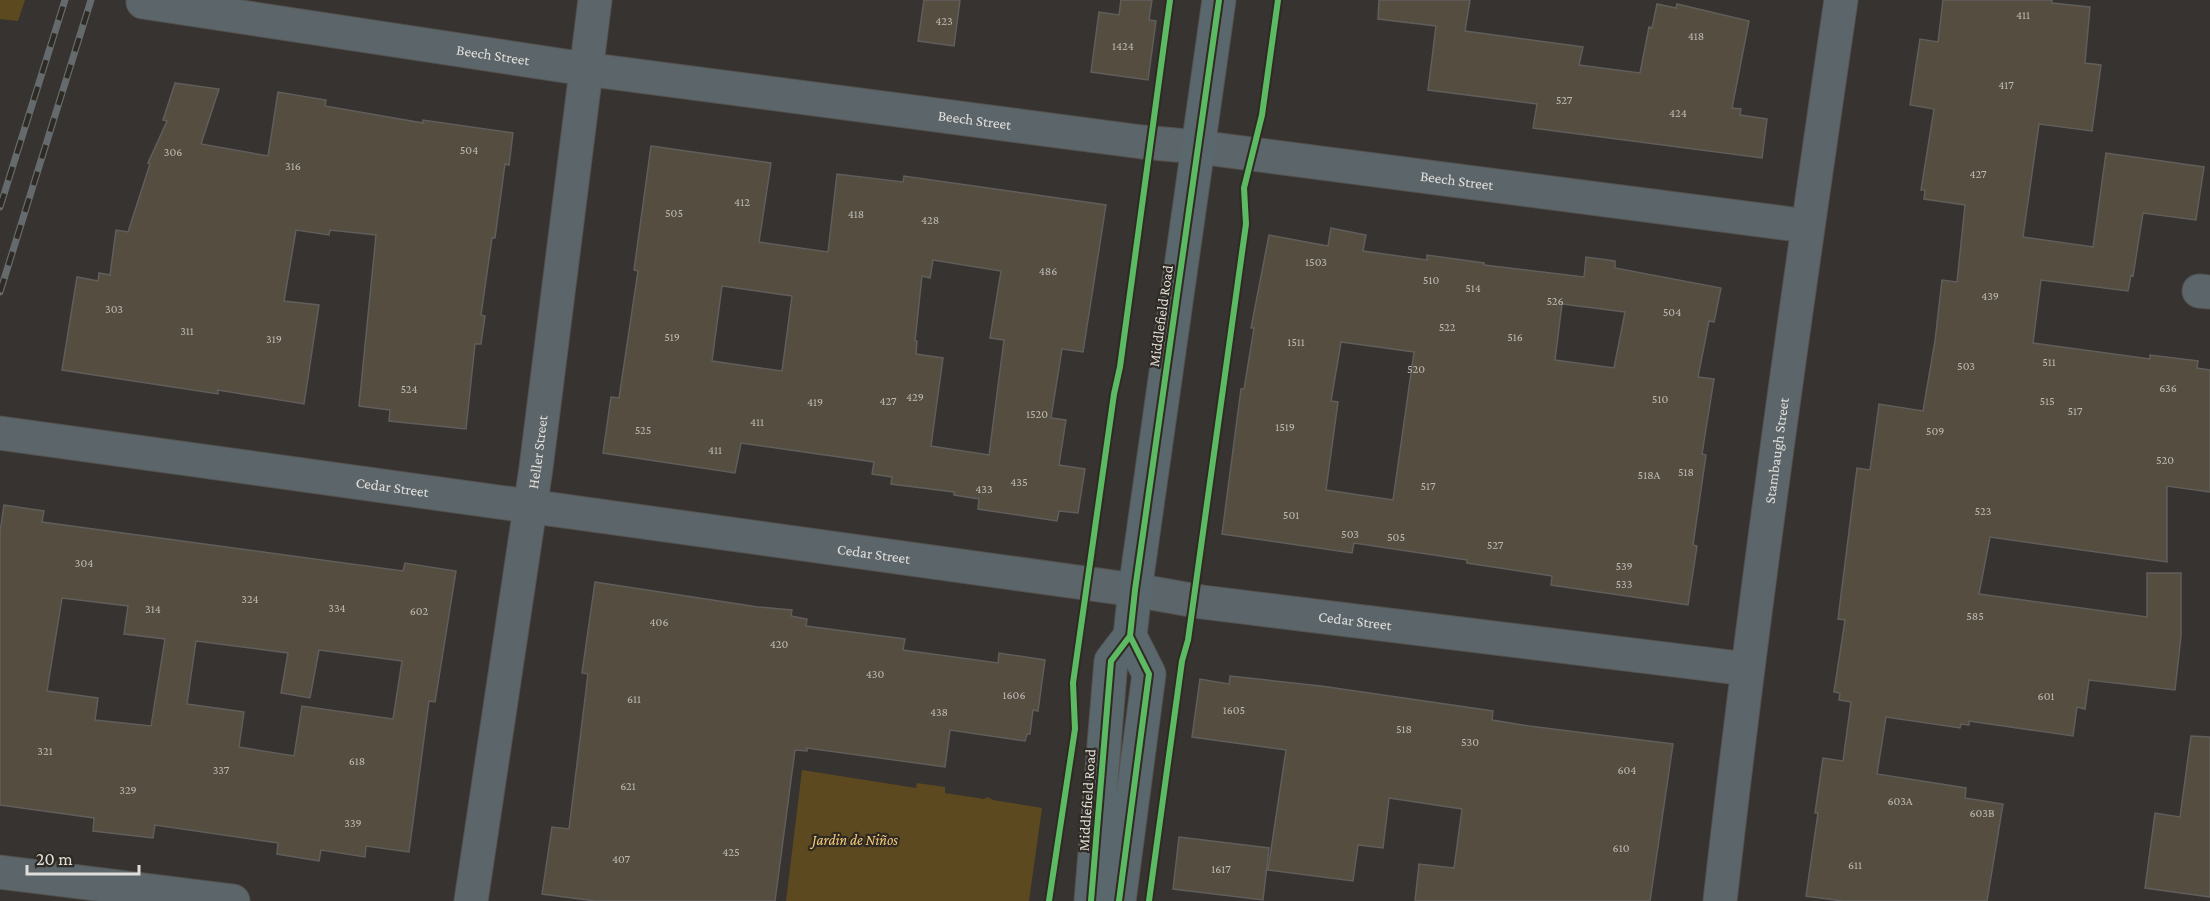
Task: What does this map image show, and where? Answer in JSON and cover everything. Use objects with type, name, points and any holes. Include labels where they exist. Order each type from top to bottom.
[{"type":"main road","name":"Middlefield Road","points":[[1091,901],[1111,661],[1130,636],[1219,0]]},
{"type":"main road","points":[[1119,901],[1149,674],[1130,636]]},
{"type":"street","name":"Heller Street","points":[[471,901],[530,506],[595,0]]},
{"type":"street","name":"Stambaugh Street","points":[[1720,901],[1747,669],[1841,0]]},
{"type":"street","name":"Beech Street","points":[[143,2],[585,69],[1808,226]]},
{"type":"street","name":"Cedar Street","points":[[0,433],[1135,590],[1202,602],[1747,669]]},
{"type":"street","points":[[0,872],[233,901]]},
{"type":"green space","points":[[0,0],[25,0],[18,21],[0,19]]},
{"type":"green space","name":"Jardin de Niños","points":[[802,770],[916,788],[917,783],[945,787],[945,793],[984,799],[987,797],[1042,808],[1029,901],[786,901]]},
{"type":"building","points":[[924,0],[960,0],[954,46],[918,41]]},
{"type":"building","points":[[1121,0],[1152,0],[1149,20],[1156,21],[1148,80],[1091,72],[1099,12],[1119,15]]},
{"type":"building","points":[[1379,0],[1470,0],[1465,31],[1583,47],[1579,65],[1640,73],[1649,27],[1652,28],[1657,4],[1676,8],[1677,4],[1749,21],[1732,108],[1741,109],[1740,115],[1767,119],[1762,158],[1533,128],[1537,104],[1428,90],[1436,26],[1378,19]]},
{"type":"building","points":[[1943,0],[2052,0],[2052,3],[2090,7],[2085,63],[2101,65],[2092,131],[2039,124],[2023,237],[2093,247],[2106,153],[2204,167],[2196,220],[2143,213],[2133,276],[2131,275],[2128,291],[2041,280],[2033,343],[2150,359],[2150,355],[2198,361],[2197,368],[2210,370],[2210,492],[2167,486],[2167,562],[1990,537],[1979,594],[2147,617],[2147,573],[2181,573],[2181,636],[2175,690],[2089,680],[2085,709],[2077,707],[2073,736],[1969,721],[1969,725],[1961,724],[1960,728],[1886,717],[1877,774],[1966,788],[1965,798],[2003,804],[1987,901],[1842,901],[1806,896],[1823,758],[1843,761],[1851,702],[1839,700],[1840,693],[1834,692],[1845,620],[1838,619],[1857,468],[1870,470],[1879,404],[1923,411],[1935,341],[1942,280],[1957,282],[1965,205],[1924,199],[1925,190],[1921,190],[1934,109],[1910,105],[1920,39],[1938,42]]},
{"type":"building","points":[[175,83],[219,89],[201,144],[268,156],[278,92],[326,100],[325,106],[423,123],[423,120],[513,133],[509,165],[505,164],[495,238],[492,238],[481,315],[485,316],[481,344],[475,344],[466,429],[389,421],[390,410],[359,406],[376,235],[330,230],[329,235],[296,230],[284,301],[319,305],[304,404],[218,390],[218,394],[62,370],[77,277],[98,281],[99,273],[110,275],[116,230],[128,232],[150,164],[148,163],[167,121],[163,120]]},
{"type":"building","points":[[651,146],[771,163],[759,242],[828,252],[837,174],[903,182],[904,176],[1106,205],[1083,352],[1062,349],[1051,418],[1066,420],[1059,465],[1085,469],[1078,513],[1059,511],[1057,521],[978,509],[979,499],[954,495],[954,492],[891,484],[892,477],[872,474],[874,462],[741,443],[735,473],[603,453],[611,397],[619,398],[638,271],[634,270]],"holes":[[[933,260],[1001,271],[990,338],[1004,340],[989,455],[931,446],[943,358],[916,354],[917,341],[915,341],[922,276],[930,278]],[[722,286],[792,296],[782,371],[712,361]]]},
{"type":"building","points":[[1331,228],[1366,235],[1363,251],[1427,260],[1427,255],[1484,263],[1484,265],[1584,277],[1586,257],[1615,261],[1615,268],[1721,288],[1714,322],[1709,321],[1698,377],[1714,379],[1702,454],[1706,455],[1693,545],[1697,546],[1688,605],[1551,585],[1552,576],[1467,563],[1467,560],[1354,543],[1352,553],[1222,534],[1241,389],[1244,389],[1254,328],[1251,328],[1269,235],[1328,246]],"holes":[[[1562,304],[1625,312],[1614,368],[1555,360]],[[1341,342],[1414,352],[1393,500],[1326,490],[1338,402],[1331,401]]]},
{"type":"building","points":[[4,505],[44,511],[42,522],[403,571],[405,563],[456,571],[435,702],[429,701],[409,852],[366,846],[365,857],[321,850],[319,861],[277,854],[278,843],[155,825],[153,838],[93,831],[94,818],[0,805],[0,532]],"holes":[[[62,598],[128,606],[124,634],[165,639],[151,726],[95,720],[98,698],[47,691]],[[196,641],[288,653],[281,693],[310,698],[319,650],[402,661],[393,719],[302,706],[294,756],[239,747],[244,712],[187,704]]]},
{"type":"building","points":[[595,582],[758,607],[792,610],[791,616],[807,619],[806,626],[905,639],[903,650],[998,663],[999,653],[1045,660],[1038,711],[1033,710],[1030,734],[1027,734],[1025,741],[950,730],[945,767],[807,748],[807,751],[795,750],[775,901],[595,901],[542,894],[552,827],[569,829],[588,674],[582,673]]},
{"type":"building","points":[[1230,676],[1321,686],[1493,711],[1492,720],[1673,744],[1650,901],[1415,901],[1419,864],[1454,868],[1462,809],[1389,798],[1383,848],[1358,845],[1353,881],[1268,870],[1286,750],[1192,737],[1200,679],[1229,684]]},
{"type":"building","points":[[2191,736],[2210,737],[2210,897],[2145,888],[2155,813],[2180,817]]},
{"type":"building","points":[[1179,837],[1269,848],[1263,900],[1173,889]]},
{"type":"railway","points":[[0,207],[65,0]]},
{"type":"railway","points":[[0,292],[91,0]]},
{"type":"cycle path","points":[[1049,901],[1075,729],[1073,683],[1114,394],[1120,367],[1170,0]]},
{"type":"cycle path","points":[[1091,901],[1111,661],[1130,636],[1219,0]]},
{"type":"cycle path","points":[[1149,901],[1246,224],[1244,188],[1262,115],[1278,0]]},
{"type":"cycle path","points":[[1119,901],[1149,674],[1130,636]]}]
